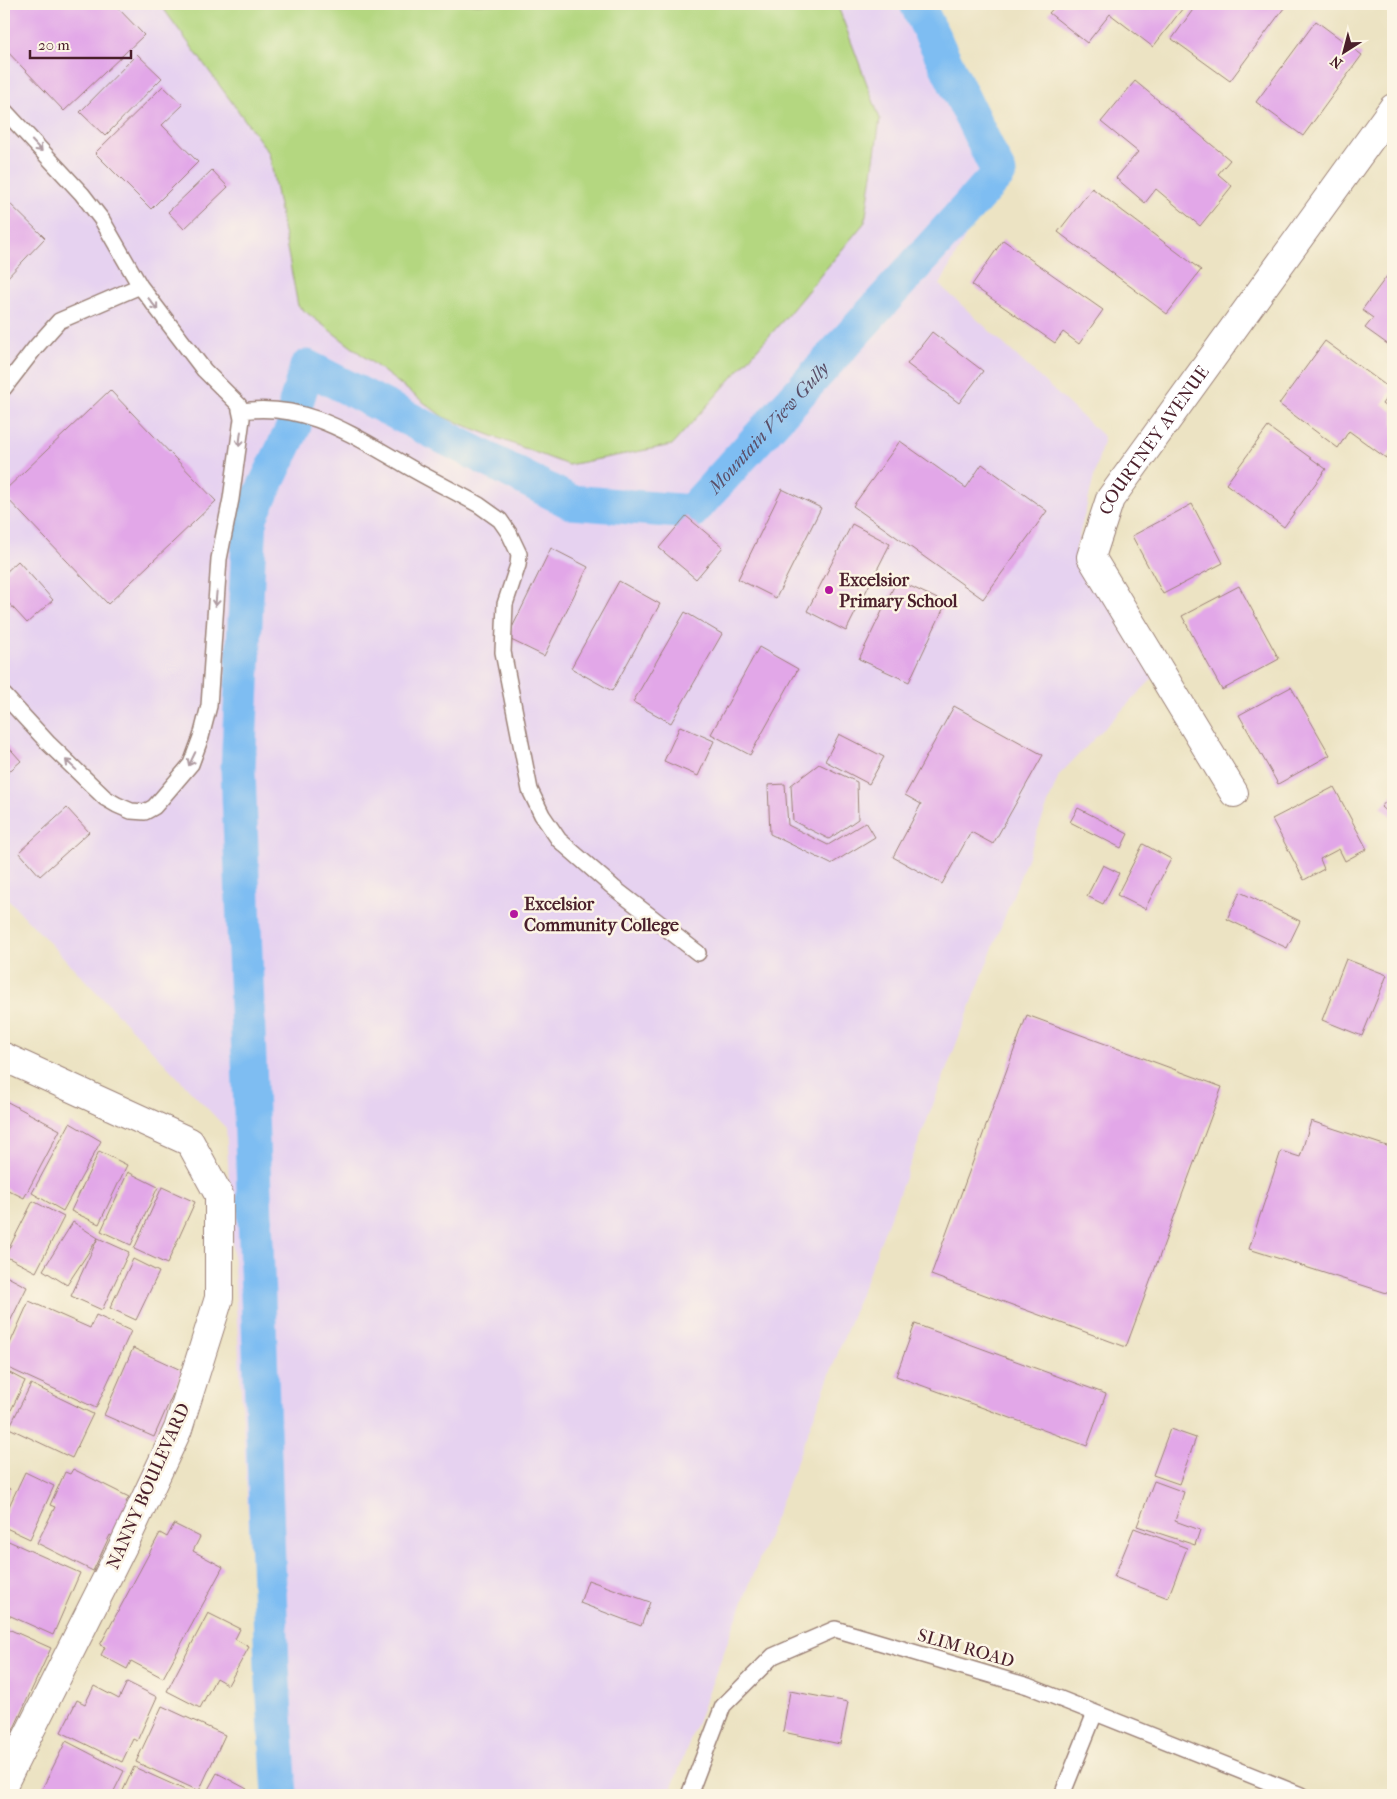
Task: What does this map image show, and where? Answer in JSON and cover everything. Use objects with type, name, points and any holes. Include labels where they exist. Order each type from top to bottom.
[{"type":"street","name":"COURTNEY AVENUE","points":[[1234,793],[1091,557],[1110,499],[1393,108]]},
{"type":"street","name":"NANNY BOULEVARD","points":[[4,1057],[190,1142],[219,1195],[219,1298],[178,1428],[124,1544],[4,1783]]},
{"type":"lane","points":[[4,110],[82,194],[102,220],[140,286],[204,370],[239,405],[242,419],[239,452],[219,559],[209,706],[201,737],[191,764],[162,798],[154,807],[144,812],[131,812],[105,798],[49,744],[4,695]]},
{"type":"lane","points":[[4,388],[59,321],[140,286]]},
{"type":"lane","points":[[241,411],[257,409],[284,410],[310,416],[338,427],[480,505],[500,520],[509,533],[519,554],[518,565],[505,604],[503,652],[530,790],[542,814],[559,840],[614,888],[698,953]]},
{"type":"lane","name":"SLIM ROAD","points":[[689,1795],[723,1706],[773,1656],[836,1629],[1028,1686],[1301,1795]]},
{"type":"lane","points":[[1062,1795],[1095,1713]]},
{"type":"shaded area","name":"Excelsior Community College","points":[[4,4],[917,4],[999,173],[940,285],[1104,437],[1075,552],[1156,675],[1059,775],[669,1795],[264,1795],[226,1128],[4,895]]},
{"type":"green space","points":[[160,4],[836,4],[880,119],[865,222],[786,317],[672,445],[568,465],[443,417],[298,306],[269,153]]},
{"type":"building","points":[[4,4],[114,4],[144,35],[64,111],[4,48]]},
{"type":"building","points":[[1057,4],[1186,4],[1153,47],[1110,14],[1087,43],[1049,13]]},
{"type":"building","points":[[1197,4],[1287,4],[1230,81],[1172,39]]},
{"type":"building","points":[[1316,21],[1362,55],[1303,136],[1256,102]]},
{"type":"building","points":[[137,54],[162,78],[105,136],[80,112]]},
{"type":"building","points":[[1135,81],[1230,160],[1218,174],[1232,186],[1200,226],[1156,189],[1145,203],[1116,178],[1138,152],[1101,122]]},
{"type":"building","points":[[163,86],[183,105],[162,125],[198,162],[151,209],[95,153]]},
{"type":"building","points":[[212,170],[228,187],[184,229],[168,212]]},
{"type":"building","points":[[1092,188],[1201,270],[1167,314],[1058,232]]},
{"type":"building","points":[[4,198],[45,238],[4,281]]},
{"type":"building","points":[[1003,240],[1103,310],[1079,344],[1063,332],[1055,343],[972,285]]},
{"type":"building","points":[[1387,276],[1393,281],[1393,348],[1365,328],[1373,318],[1362,310]]},
{"type":"building","points":[[932,332],[983,371],[959,403],[907,364]]},
{"type":"building","points":[[1325,341],[1392,390],[1382,404],[1393,412],[1393,448],[1386,458],[1349,431],[1338,448],[1279,404]]},
{"type":"building","points":[[110,390],[216,501],[108,604],[4,495],[4,491]]},
{"type":"building","points":[[1268,427],[1326,469],[1284,527],[1226,484]]},
{"type":"building","points":[[900,441],[966,488],[982,464],[1047,511],[983,599],[853,506]]},
{"type":"building","points":[[782,489],[821,508],[776,598],[738,579]]},
{"type":"building","points":[[1192,504],[1223,563],[1163,594],[1132,536]]},
{"type":"building","points":[[686,516],[723,547],[696,579],[659,548]]},
{"type":"building","points":[[852,524],[890,544],[846,631],[807,611]]},
{"type":"building","points":[[551,548],[588,567],[544,656],[507,638]]},
{"type":"building","points":[[18,561],[53,600],[27,623],[4,598],[4,574]]},
{"type":"building","points":[[897,580],[946,603],[909,682],[859,659]]},
{"type":"building","points":[[619,581],[660,604],[612,691],[571,668]]},
{"type":"building","points":[[1239,586],[1279,659],[1222,690],[1182,616]]},
{"type":"building","points":[[685,612],[722,634],[671,723],[633,702]]},
{"type":"building","points":[[759,647],[798,669],[750,755],[711,734]]},
{"type":"building","points":[[1291,687],[1330,755],[1278,784],[1239,715]]},
{"type":"building","points":[[954,706],[1043,755],[993,844],[971,832],[942,884],[893,857],[921,804],[905,795]]},
{"type":"building","points":[[680,726],[714,741],[698,776],[664,761]]},
{"type":"building","points":[[839,734],[884,757],[869,784],[825,761]]},
{"type":"building","points":[[4,742],[21,761],[4,776]]},
{"type":"building","points":[[819,764],[857,782],[858,819],[829,839],[793,821],[791,785]]},
{"type":"building","points":[[785,784],[788,825],[828,845],[866,822],[875,837],[831,864],[770,834],[768,785]]},
{"type":"building","points":[[1334,787],[1367,849],[1345,861],[1339,849],[1320,859],[1324,869],[1304,880],[1272,819]]},
{"type":"building","points":[[1393,793],[1393,818],[1381,807]]},
{"type":"building","points":[[67,808],[89,832],[40,876],[19,852]]},
{"type":"building","points":[[1078,808],[1128,834],[1121,848],[1070,822]]},
{"type":"building","points":[[1143,844],[1171,859],[1145,909],[1117,895]]},
{"type":"building","points":[[1103,865],[1119,873],[1103,904],[1087,896]]},
{"type":"building","points":[[1240,892],[1300,921],[1287,948],[1227,919]]},
{"type":"building","points":[[1346,959],[1387,975],[1362,1036],[1322,1020]]},
{"type":"building","points":[[1027,1015],[1222,1087],[1126,1347],[931,1275]]},
{"type":"building","points":[[4,1100],[60,1130],[24,1198],[4,1188]]},
{"type":"building","points":[[1311,1121],[1393,1148],[1393,1295],[1249,1249],[1281,1151],[1300,1157]]},
{"type":"building","points":[[70,1123],[101,1141],[63,1211],[32,1193]]},
{"type":"building","points":[[99,1151],[127,1165],[99,1224],[71,1211]]},
{"type":"building","points":[[128,1172],[158,1187],[131,1245],[101,1231]]},
{"type":"building","points":[[162,1187],[195,1202],[167,1264],[134,1249]]},
{"type":"building","points":[[33,1201],[64,1217],[36,1272],[5,1256]]},
{"type":"building","points":[[73,1222],[98,1238],[67,1285],[43,1270]]},
{"type":"building","points":[[98,1238],[129,1252],[102,1310],[71,1296]]},
{"type":"building","points":[[133,1259],[159,1272],[136,1320],[110,1308]]},
{"type":"building","points":[[4,1275],[27,1287],[4,1334]]},
{"type":"building","points":[[29,1301],[90,1328],[96,1315],[131,1331],[96,1408],[4,1366],[4,1357]]},
{"type":"building","points":[[915,1324],[1106,1394],[1087,1446],[896,1376]]},
{"type":"building","points":[[133,1348],[183,1371],[154,1437],[104,1415]]},
{"type":"building","points":[[4,1370],[25,1381],[4,1425]]},
{"type":"building","points":[[31,1384],[93,1414],[72,1458],[9,1428]]},
{"type":"building","points":[[1170,1429],[1196,1438],[1179,1484],[1153,1475]]},
{"type":"building","points":[[73,1469],[129,1497],[126,1502],[133,1505],[117,1538],[110,1535],[93,1571],[37,1543],[55,1507],[50,1505],[65,1472],[70,1474]]},
{"type":"building","points":[[25,1472],[54,1486],[30,1539],[4,1527],[4,1517]]},
{"type":"building","points":[[1154,1481],[1184,1492],[1175,1521],[1200,1530],[1195,1545],[1137,1526]]},
{"type":"building","points":[[4,1486],[10,1489],[4,1503]]},
{"type":"building","points":[[174,1524],[200,1537],[193,1551],[223,1567],[163,1678],[131,1661],[127,1669],[101,1655],[105,1647],[100,1645],[160,1533],[167,1537]]},
{"type":"building","points":[[1134,1528],[1187,1548],[1168,1598],[1114,1577]]},
{"type":"building","points":[[4,1539],[80,1573],[53,1635],[4,1613]]},
{"type":"building","points":[[588,1580],[650,1602],[641,1626],[580,1603]]},
{"type":"building","points":[[208,1613],[240,1629],[235,1639],[249,1647],[228,1685],[216,1678],[200,1708],[167,1691]]},
{"type":"building","points":[[4,1627],[51,1648],[9,1739],[4,1737]]},
{"type":"building","points":[[127,1682],[157,1697],[137,1741],[133,1739],[122,1762],[61,1732],[77,1700],[85,1704],[94,1686],[119,1699]]},
{"type":"building","points":[[790,1691],[848,1702],[840,1744],[783,1732]]},
{"type":"building","points":[[162,1706],[225,1735],[199,1791],[136,1762]]},
{"type":"building","points":[[66,1741],[124,1771],[112,1795],[53,1795],[42,1789]]},
{"type":"building","points":[[134,1767],[194,1794],[121,1795]]},
{"type":"building","points":[[217,1773],[247,1789],[243,1795],[205,1795]]},
{"type":"waterway","name":"Mountain View Gully","points":[[296,403],[307,367],[571,502],[691,512],[999,173],[917,4]]},
{"type":"waterway","points":[[280,1795],[272,1666],[238,769],[250,517],[294,426]]},
{"type":"place","name":"Excelsior Primary School","points":[[829,590]]},
{"type":"place","name":"Excelsior Community College","points":[[514,914]]}]
